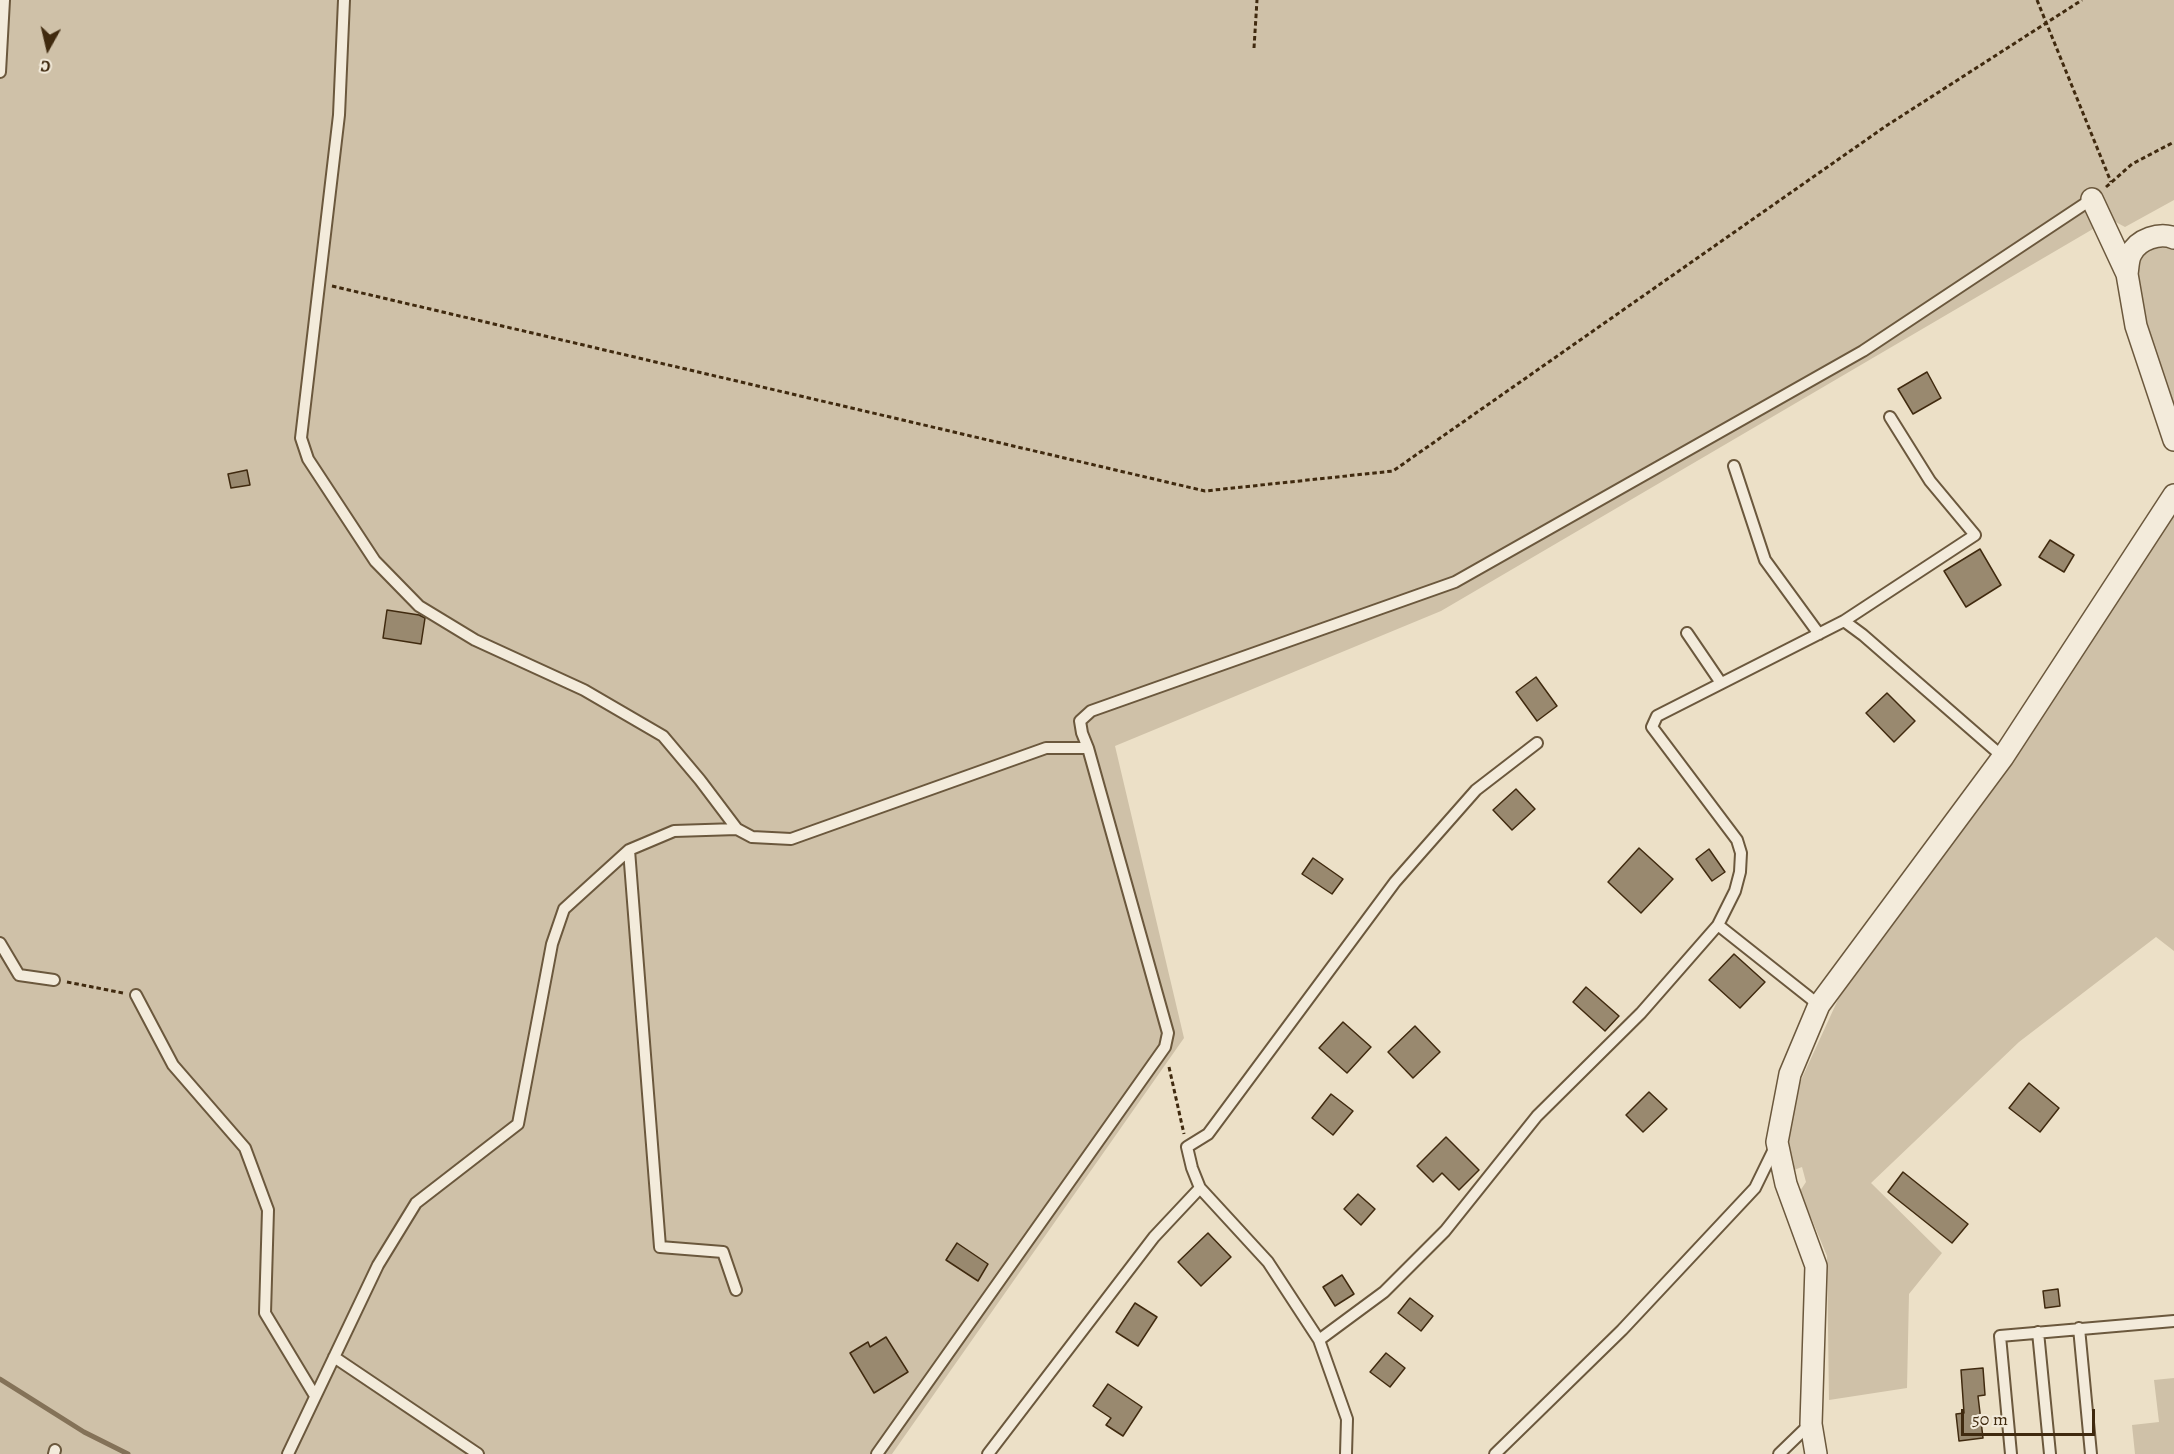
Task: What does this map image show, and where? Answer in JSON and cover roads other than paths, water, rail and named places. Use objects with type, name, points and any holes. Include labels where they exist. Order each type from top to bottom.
[{"type":"street","points":[[2092,199],[2127,274],[2136,326],[2174,440]]},
{"type":"street","points":[[2127,274],[2131,254],[2143,241],[2165,234],[2174,238]]},
{"type":"street","points":[[1816,1454],[1811,1424],[1816,1266],[1786,1184],[1777,1142],[1790,1074],[1819,1005],[2003,757],[2174,495]]},
{"type":"lane","points":[[0,72],[4,0]]},
{"type":"lane","points":[[344,0],[339,115],[301,438],[308,459],[375,561],[419,606],[475,639],[584,690],[663,736],[737,829],[752,837],[791,839],[1046,748],[1088,748]]},
{"type":"lane","points":[[877,1454],[1165,1047],[1168,1033],[1080,721],[1091,711],[1455,582],[1863,351],[2092,199]]},
{"type":"lane","points":[[1319,1340],[1384,1292],[1445,1231],[1537,1116],[1641,1013],[1718,925],[1735,891],[1740,872],[1741,853],[1737,840],[1652,728],[1657,716],[1844,621],[1975,535],[1930,481],[1890,417]]},
{"type":"lane","points":[[1734,466],[1765,560],[1819,634]]},
{"type":"lane","points":[[1844,621],[2003,757]]},
{"type":"lane","points":[[1687,633],[1721,683]]},
{"type":"lane","points":[[1346,1454],[1347,1419],[1319,1340],[1268,1263],[1200,1188],[1187,1147],[1209,1134],[1395,882],[1476,790],[1537,743]]},
{"type":"lane","points":[[288,1454],[378,1265],[416,1203],[518,1124],[552,944],[564,909],[629,850],[674,831],[737,829]]},
{"type":"lane","points":[[629,850],[660,1247],[723,1252],[736,1290]]},
{"type":"lane","points":[[1718,925],[1819,1005]]},
{"type":"lane","points":[[0,942],[19,975],[54,980]]},
{"type":"lane","points":[[136,995],[173,1065],[245,1148],[268,1210],[265,1313],[315,1396]]},
{"type":"lane","points":[[1495,1454],[1622,1330],[1755,1188],[1777,1142]]},
{"type":"lane","points":[[988,1454],[1154,1237],[1200,1188]]},
{"type":"lane","points":[[2011,1454],[2000,1336],[2174,1321]]},
{"type":"lane","points":[[2079,1328],[2091,1454]]},
{"type":"lane","points":[[2038,1332],[2050,1454]]},
{"type":"lane","points":[[334,1357],[478,1454]]},
{"type":"lane","points":[[1779,1454],[1811,1424]]},
{"type":"waterway","points":[[0,1379],[84,1432],[128,1454]]}]
